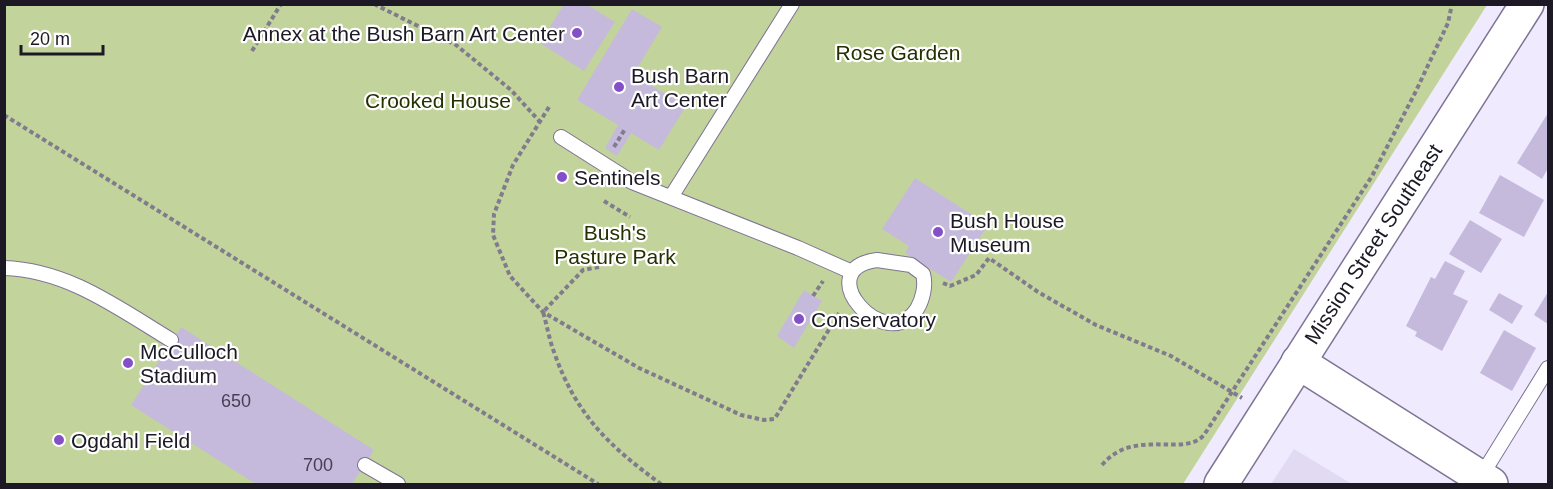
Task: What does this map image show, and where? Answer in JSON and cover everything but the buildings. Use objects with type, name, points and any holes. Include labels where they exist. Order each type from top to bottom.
[{"type":"main road","name":"Mission Street Southeast","points":[[1221,484],[1527,4]]},
{"type":"main road","points":[[1298,362],[1485,481]]},
{"type":"lane","points":[[671,197],[792,4]]},
{"type":"lane","points":[[561,137],[632,182],[852,272]]},
{"type":"lane","points":[[886,260],[918,268],[925,280],[919,306],[907,320],[899,322],[880,321],[869,316],[853,300],[850,282],[852,272],[858,265],[886,260]]},
{"type":"lane","points":[[4,268],[31,270],[74,282],[171,340]]},
{"type":"lane","points":[[1485,481],[1548,368]]},
{"type":"lane","points":[[365,465],[398,484]]},
{"type":"path","points":[[252,51],[281,4]]},
{"type":"path","points":[[374,4],[425,28],[464,50],[511,90],[540,122],[561,137]]},
{"type":"path","points":[[1102,465],[1118,450],[1132,445],[1200,441],[1372,176],[1448,23],[1452,4]]},
{"type":"path","points":[[549,107],[523,146],[502,187],[492,225],[502,261],[510,276],[543,312],[639,368],[741,415],[764,420],[774,419],[777,415],[842,308],[853,300]]},
{"type":"path","points":[[4,115],[598,484]]},
{"type":"path","points":[[612,151],[625,129]]},
{"type":"path","points":[[604,201],[630,217]]},
{"type":"path","points":[[925,280],[934,280],[950,286],[962,282],[976,275],[989,258],[1038,292],[1089,321],[1171,356],[1245,400]]},
{"type":"path","points":[[543,312],[583,270],[599,267]]},
{"type":"path","points":[[813,296],[823,282]]},
{"type":"path","points":[[543,312],[554,354],[588,418],[613,448],[661,484]]},
{"type":"shaded area","points":[[1294,449],[1352,484],[1271,484]]},
{"type":"green space","name":"Bush's Pasture Park","points":[[4,5],[1487,5],[1183,484],[5,484]]},
{"type":"place","name":"Annex at the Bush Barn Art Center","points":[[577,33]]},
{"type":"place","name":"Bush Barn Art Center","points":[[619,87]]},
{"type":"place","name":"Sentinels","points":[[562,177]]},
{"type":"place","name":"Bush House Museum","points":[[938,232]]},
{"type":"place","name":"Conservatory","points":[[799,319]]},
{"type":"place","name":"McCulloch Stadium","points":[[128,363]]},
{"type":"place","name":"Ogdahl Field","points":[[59,440]]},
{"type":"park label","name":"Rose Garden","points":[[898,52]]},
{"type":"park label","name":"Crooked House","points":[[438,100]]}]
